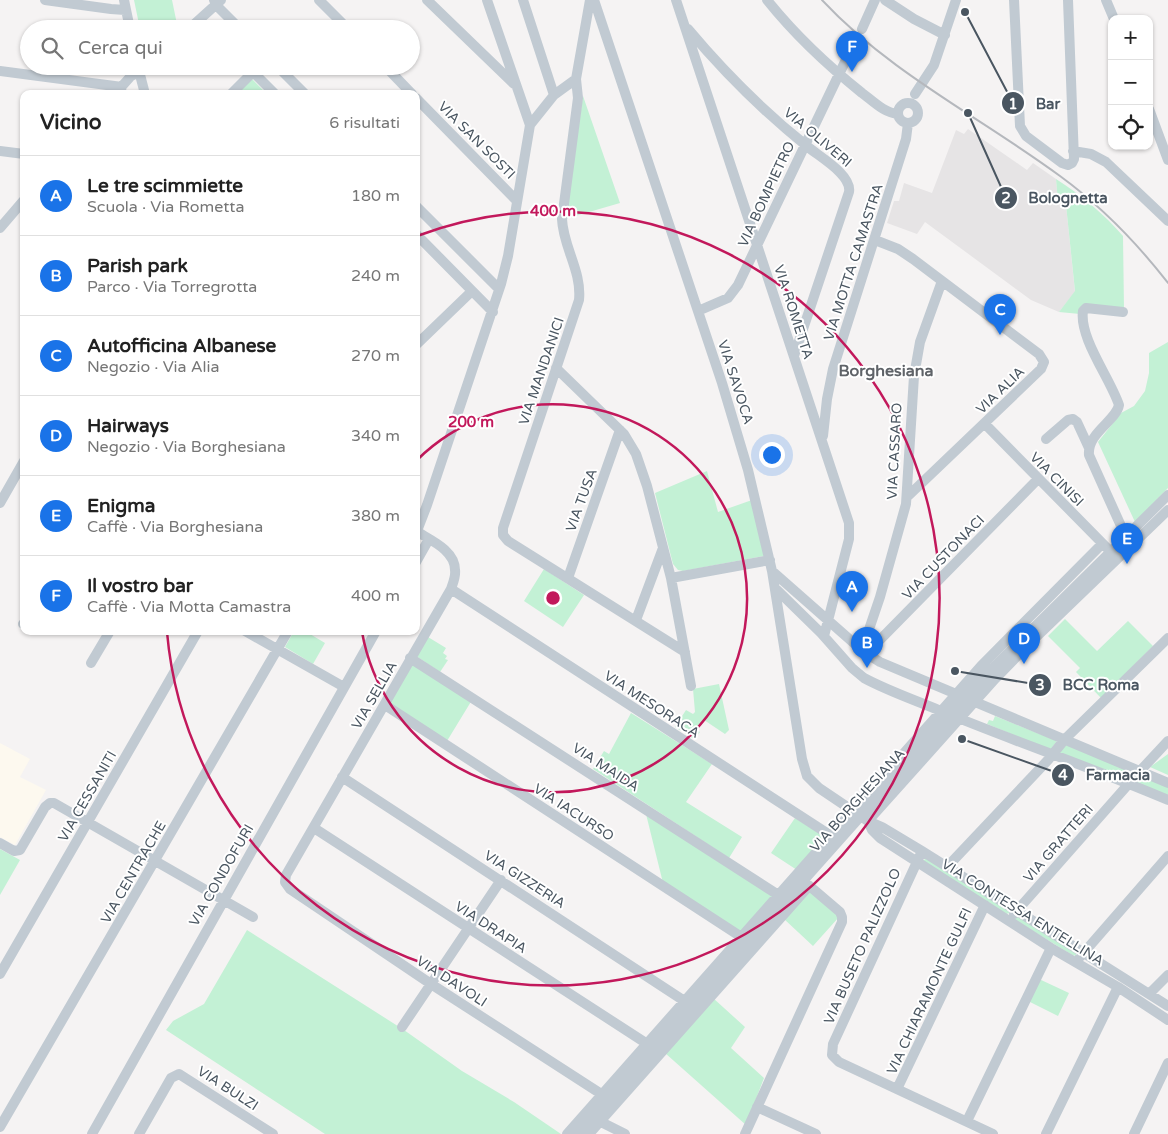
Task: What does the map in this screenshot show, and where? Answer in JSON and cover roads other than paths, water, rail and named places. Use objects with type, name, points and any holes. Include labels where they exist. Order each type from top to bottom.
[{"type":"street","points":[[45,0],[111,9],[124,5],[128,20]]},
{"type":"street","points":[[319,0],[339,20]]},
{"type":"street","points":[[426,0],[516,86]]},
{"type":"street","points":[[420,522],[493,312],[507,262],[530,124],[487,0]]},
{"type":"street","points":[[523,0],[554,95]]},
{"type":"street","name":"VIA MANDANICI","points":[[590,0],[576,79],[578,98],[562,222],[564,236],[577,275],[580,292],[503,531],[504,537],[508,541],[685,652]]},
{"type":"street","name":"VIA SAVOCA","points":[[594,0],[742,448],[771,566],[804,768],[816,786],[861,816]]},
{"type":"street","name":"VIA ROMETTA","points":[[676,0],[846,512],[850,530],[824,636]]},
{"type":"street","points":[[767,0],[802,40],[838,74],[884,110],[900,110],[909,104],[915,106]]},
{"type":"street","points":[[864,0],[871,11]]},
{"type":"street","points":[[862,29],[875,0]]},
{"type":"street","points":[[885,0],[922,24],[945,35]]},
{"type":"street","points":[[915,94],[917,116],[914,121],[908,123],[901,120],[900,110],[915,94],[932,69],[956,0]]},
{"type":"street","points":[[1014,0],[1020,126],[1026,136],[1062,163],[1070,164],[1073,162],[1074,151],[1068,0]]},
{"type":"street","points":[[1106,0],[1112,15]]},
{"type":"street","points":[[200,18],[217,2],[232,20]]},
{"type":"street","name":"VIA OLIVERI","points":[[684,24],[750,97],[848,181],[850,188],[794,356]]},
{"type":"street","name":"VIA BOMPIETRO","points":[[698,311],[725,300],[740,283],[854,43]]},
{"type":"street","points":[[0,71],[20,74]]},
{"type":"street","points":[[25,75],[118,90],[131,75]]},
{"type":"street","points":[[142,75],[144,90]]},
{"type":"street","points":[[234,90],[245,75]]},
{"type":"street","points":[[256,75],[271,90]]},
{"type":"street","points":[[286,75],[300,90]]},
{"type":"street","points":[[394,75],[408,90]]},
{"type":"street","points":[[530,124],[554,95],[576,79]]},
{"type":"street","name":"VIA SAN SOSTI","points":[[420,102],[517,201]]},
{"type":"street","points":[[1153,121],[1168,160]]},
{"type":"street","name":"VIA MOTTA CAMASTRA","points":[[822,440],[828,392],[833,370],[906,139],[908,123]]},
{"type":"street","points":[[0,151],[20,154]]},
{"type":"street","points":[[1074,151],[1091,154],[1106,162],[1168,220]]},
{"type":"street","points":[[0,228],[20,205]]},
{"type":"street","points":[[420,210],[499,289]]},
{"type":"street","points":[[420,238],[493,312]]},
{"type":"street","name":"VIA ALIA","points":[[875,240],[903,252],[1039,354],[1044,362],[1041,370],[907,497]]},
{"type":"street","name":"VIA CASSARO","points":[[864,652],[907,497],[911,398],[915,369],[922,338],[942,281]]},
{"type":"street","points":[[420,341],[472,290]]},
{"type":"street","points":[[1089,448],[1103,426],[1117,411],[1119,405],[1090,346],[1082,323],[1083,311],[1085,308],[1090,307],[1124,312]]},
{"type":"street","points":[[556,368],[620,430],[631,443],[638,458],[671,578],[691,686]]},
{"type":"street","points":[[1046,439],[1068,420],[1073,419],[1077,422],[1089,448],[1091,460],[1126,537]]},
{"type":"street","name":"VIA CINISI","points":[[984,424],[1111,552]]},
{"type":"street","name":"VIA TUSA","points":[[568,578],[620,430]]},
{"type":"street","points":[[0,502],[20,468]]},
{"type":"street","name":"VIA CUSTONACI","points":[[864,652],[1038,479]]},
{"type":"street","name":"VIA BORGHESIANA","points":[[567,1134],[606,1097],[835,838],[861,816],[1011,648],[1168,495]]},
{"type":"street","name":"VIA BORGHESIANA","points":[[965,699],[1028,645],[1168,510]]},
{"type":"street","name":"VIA SELLIA","points":[[285,882],[286,874],[451,589],[455,573],[454,563],[447,552],[420,533]]},
{"type":"street","points":[[420,555],[429,539]]},
{"type":"street","name":"VIA BORGHESIANA","points":[[861,816],[952,715],[965,699],[1000,646],[1102,544]]},
{"type":"street","points":[[636,620],[663,548]]},
{"type":"street","points":[[671,578],[771,566],[864,652],[894,669],[1168,783]]},
{"type":"street","points":[[775,588],[824,636],[848,665],[861,676],[952,715],[1168,800]]},
{"type":"street","name":"VIA MESORACA","points":[[451,589],[835,838]]},
{"type":"street","points":[[91,663],[108,635]]},
{"type":"street","name":"VIA CESSANITI","points":[[0,974],[196,635]]},
{"type":"street","points":[[252,635],[344,687]]},
{"type":"street","name":"VIA CENTRACHE","points":[[0,1127],[156,862],[286,635]]},
{"type":"street","name":"VIA CONDOFURI","points":[[92,1134],[374,635]]},
{"type":"street","points":[[947,867],[1066,739],[1168,638]]},
{"type":"street","name":"VIA MAIDA","points":[[410,658],[782,898]]},
{"type":"street","name":"VIA IACURSO","points":[[384,705],[745,940]]},
{"type":"street","name":"VIA GRATTERI","points":[[1009,920],[1168,741]]},
{"type":"street","name":"VIA GIZZERIA","points":[[342,777],[688,1004]]},
{"type":"street","points":[[0,843],[14,851],[18,851],[22,848],[44,808],[50,803],[56,804],[253,917]]},
{"type":"street","name":"VIA CONTESSA ENTELLINA","points":[[861,816],[922,850],[1168,1006]]},
{"type":"street","name":"VIA CONTESSA ENTELLINA","points":[[861,816],[878,836],[1051,948],[1118,987],[1168,1020]]},
{"type":"street","name":"VIA DRAPIA","points":[[314,828],[651,1046]]},
{"type":"street","name":"VIA BORGHESIANA","points":[[578,1134],[596,1120],[806,883],[835,838]]},
{"type":"street","name":"VIA BUSETO PALIZZOLO","points":[[897,1089],[839,1062],[832,1054],[833,1044],[922,850]]},
{"type":"street","points":[[1075,962],[1168,856]]},
{"type":"street","points":[[402,1027],[501,880]]},
{"type":"street","name":"VIA DAVOLI","points":[[285,882],[290,889],[430,984],[606,1097]]},
{"type":"street","points":[[745,1134],[842,922],[840,912],[806,883]]},
{"type":"street","name":"VIA BORGHESIANA","points":[[782,898],[806,883]]},
{"type":"street","name":"VIA CHIARAMONTE GULFI","points":[[897,1089],[985,905]]},
{"type":"street","points":[[967,1121],[1051,948]]},
{"type":"street","points":[[1149,994],[1168,974]]},
{"type":"street","points":[[1046,1134],[1118,987]]},
{"type":"street","points":[[1134,1134],[1168,1063]]},
{"type":"street","name":"VIA BULZI","points":[[139,1134],[171,1078],[179,1074],[273,1134]]},
{"type":"street","points":[[897,1089],[993,1134]]},
{"type":"street","name":"VIA BORGHESIANA","points":[[589,1134],[606,1097]]},
{"type":"street","points":[[757,1107],[816,1134]]},
{"type":"street","points":[[596,1120],[626,1134]]},
{"type":"railway","points":[[822,0],[848,26],[906,72],[1030,154],[1090,200],[1118,226],[1168,283]]},
{"type":"place","name":"Bar","points":[[965,12]]},
{"type":"place","name":"Il vostro bar","points":[[852,72]]},
{"type":"place","name":"Bolognetta","points":[[968,113]]},
{"type":"place","name":"Autofficina Albanese","points":[[1000,335]]},
{"type":"place","name":"Enigma","points":[[1127,564]]},
{"type":"place","name":"Le tre scimmiette","points":[[852,612]]},
{"type":"place","name":"Hairways","points":[[1024,664]]},
{"type":"place","name":"Parish park","points":[[867,668]]},
{"type":"place","name":"BCC Roma","points":[[955,671]]},
{"type":"place","name":"Farmacia","points":[[962,739]]},
{"type":"district","name":"Borghesiana","points":[[886,370]]}]
